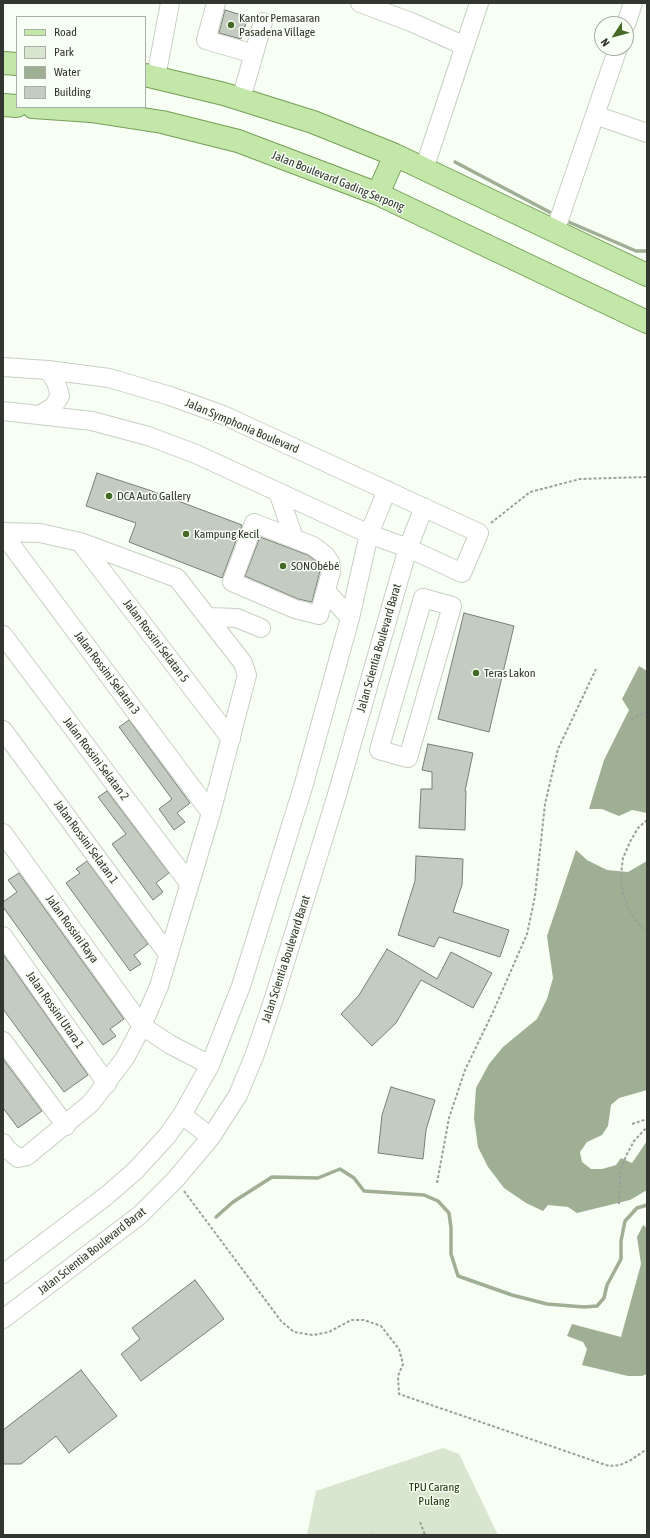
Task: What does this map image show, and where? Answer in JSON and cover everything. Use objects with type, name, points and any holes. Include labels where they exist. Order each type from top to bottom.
[{"type":"main road","points":[[3,63],[16,64]]},
{"type":"main road","points":[[151,76],[241,99],[313,122],[395,155],[647,275]]},
{"type":"main road","points":[[3,105],[16,106]]},
{"type":"main road","name":"Jalan Boulevard Gading Serpong","points":[[48,108],[91,111],[162,122],[238,142],[378,194],[647,322]]},
{"type":"main road","points":[[378,194],[395,155]]},
{"type":"street","points":[[151,76],[170,3]]},
{"type":"street","points":[[216,3],[206,40],[254,54]]},
{"type":"street","points":[[360,3],[411,22],[465,46]]},
{"type":"street","points":[[424,169],[479,3]]},
{"type":"street","points":[[629,16],[633,3]]},
{"type":"street","points":[[241,99],[263,22]]},
{"type":"street","points":[[555,231],[615,56]]},
{"type":"street","points":[[595,115],[647,133]]},
{"type":"street","name":"Jalan Symphonia Boulevard","points":[[3,367],[48,370],[109,378],[170,396],[223,415],[479,533]]},
{"type":"street","points":[[41,414],[53,407],[60,396],[56,382],[48,370]]},
{"type":"street","points":[[3,411],[41,414],[92,421],[148,436],[196,454],[369,534],[408,548],[462,573],[479,533]]},
{"type":"street","points":[[3,1274],[106,1196],[135,1171],[167,1136],[182,1115],[210,1065],[241,986],[303,786],[350,618],[369,534],[387,490]]},
{"type":"street","points":[[278,492],[294,538]]},
{"type":"street","name":"Jalan Scientia Boulevard Barat","points":[[3,1319],[140,1215],[175,1180],[211,1137],[238,1095],[255,1054],[274,998],[408,548],[424,507]]},
{"type":"street","points":[[273,518],[294,538]]},
{"type":"street","points":[[254,523],[313,546],[325,555],[330,562],[331,572],[326,592],[319,615],[295,609],[232,582],[254,523]]},
{"type":"street","points":[[3,533],[40,532],[80,542],[177,578],[243,663],[248,675],[211,813],[159,986],[142,1026],[125,1058],[107,1084],[91,1103],[66,1126],[27,1156],[18,1158],[3,1144]]},
{"type":"street","name":"Jalan Rossini Selatan 3","points":[[3,533],[211,813]]},
{"type":"street","name":"Jalan Rossini Selatan 5","points":[[80,542],[231,739]]},
{"type":"street","points":[[326,592],[350,618]]},
{"type":"street","points":[[423,598],[452,606],[408,758],[379,750],[387,724],[423,598]]},
{"type":"street","points":[[208,617],[237,618],[261,628]]},
{"type":"street","name":"Jalan Rossini Selatan 2","points":[[3,636],[189,883]]},
{"type":"street","points":[[359,716],[387,724]]},
{"type":"street","name":"Jalan Rossini Selatan 1","points":[[3,730],[168,954]]},
{"type":"street","name":"Jalan Rossini Raya","points":[[3,833],[142,1026],[171,1046],[210,1065]]},
{"type":"street","name":"Jalan Rossini Utara 1","points":[[3,936],[107,1084]]},
{"type":"street","points":[[3,1041],[66,1126]]},
{"type":"street","points":[[182,1115],[211,1137]]},
{"type":"path","points":[[479,533],[530,492],[580,479],[647,477]]},
{"type":"path","points":[[437,1183],[449,1118],[465,1070],[493,1012],[526,934],[535,896],[546,804],[558,749],[596,669]]},
{"type":"path","points":[[631,719],[647,712]]},
{"type":"path","points":[[647,820],[638,828],[630,842],[623,858],[621,874],[622,891],[629,910],[647,932]]},
{"type":"path","points":[[632,1124],[647,1119]]},
{"type":"path","points":[[619,1204],[620,1173],[626,1156],[634,1141],[647,1127]]},
{"type":"path","points":[[175,1180],[281,1321],[294,1332],[313,1335],[329,1332],[351,1320],[364,1320],[381,1326],[399,1349],[403,1364],[398,1376],[400,1394],[609,1466],[620,1465],[631,1460],[647,1448]]},
{"type":"path","points":[[420,1522],[425,1535]]},
{"type":"green space","name":"TPU Carang Pulang","points":[[443,1448],[459,1454],[498,1535],[307,1535],[316,1491]]},
{"type":"water","points":[[639,666],[647,671],[647,813],[632,810],[619,816],[602,809],[589,809],[604,760],[629,710],[622,699]]},
{"type":"water","points":[[576,850],[587,860],[607,870],[628,872],[647,861],[647,1090],[619,1098],[611,1105],[608,1126],[602,1135],[587,1142],[580,1152],[582,1162],[591,1169],[602,1169],[616,1165],[621,1158],[632,1163],[647,1141],[647,1190],[630,1200],[577,1213],[568,1207],[548,1205],[543,1211],[526,1203],[504,1188],[488,1167],[478,1147],[474,1118],[476,1088],[489,1064],[503,1047],[537,1019],[547,999],[553,978],[547,936]]},
{"type":"water","points":[[643,1225],[647,1228],[647,1374],[642,1376],[628,1376],[582,1365],[587,1349],[583,1342],[567,1336],[572,1324],[621,1337],[641,1264],[637,1237]]},
{"type":"building","name":"Kantor Pemasaran Pasadena Village","points":[[225,10],[248,17],[241,39],[219,33]]},
{"type":"building","name":"Kampung Kecil","points":[[97,473],[149,490],[242,525],[222,578],[129,542],[136,523],[86,506]]},
{"type":"building","name":"SONObébé","points":[[260,537],[308,555],[317,562],[320,571],[312,602],[298,599],[245,576]]},
{"type":"building","name":"Teras Lakon","points":[[464,613],[514,626],[489,732],[438,719]]},
{"type":"building","points":[[129,720],[190,803],[177,813],[185,822],[174,830],[159,809],[172,799],[119,727]]},
{"type":"building","points":[[428,744],[473,753],[465,791],[465,830],[419,828],[421,789],[432,789],[432,772],[422,770]]},
{"type":"building","points":[[107,791],[169,873],[156,883],[163,892],[153,900],[112,844],[126,834],[98,797]]},
{"type":"building","points":[[416,856],[463,859],[462,885],[453,912],[509,930],[500,957],[439,937],[434,947],[398,935],[415,881]]},
{"type":"building","points":[[87,861],[148,944],[134,955],[141,964],[130,971],[66,883],[80,873],[76,869]]},
{"type":"building","points":[[19,873],[124,1019],[110,1029],[116,1036],[103,1045],[3,907],[3,902],[17,892],[8,880]]},
{"type":"building","points":[[387,949],[437,979],[451,952],[492,973],[473,1008],[421,980],[396,1023],[372,1046],[341,1014],[359,995]]},
{"type":"building","points":[[3,954],[88,1075],[64,1092],[3,1009]]},
{"type":"building","points":[[3,1059],[42,1111],[18,1128],[3,1108]]},
{"type":"building","points":[[391,1087],[435,1100],[426,1130],[423,1159],[378,1153],[382,1115]]},
{"type":"building","points":[[195,1280],[224,1319],[141,1381],[121,1354],[140,1339],[132,1328]]},
{"type":"building","points":[[81,1370],[117,1416],[69,1453],[56,1436],[21,1464],[3,1464],[3,1430]]},
{"type":"waterway","points":[[455,162],[555,215]]},
{"type":"waterway","points":[[564,220],[636,251],[647,251]]},
{"type":"waterway","points":[[216,1217],[233,1202],[272,1177],[318,1178],[340,1169],[354,1178],[364,1191],[424,1195],[438,1201],[449,1213],[451,1228],[451,1254],[458,1276],[512,1295],[547,1304],[584,1307],[597,1306],[604,1298],[607,1285],[621,1259],[621,1241],[625,1221],[637,1208],[647,1205]]},
{"type":"place","name":"Kantor Pemasaran Pasadena Village","points":[[231,25]]},
{"type":"place","name":"DCA Auto Gallery","points":[[109,496]]},
{"type":"place","name":"Kampung Kecil","points":[[186,534]]},
{"type":"place","name":"SONObébé","points":[[283,566]]},
{"type":"place","name":"Teras Lakon","points":[[476,673]]}]
